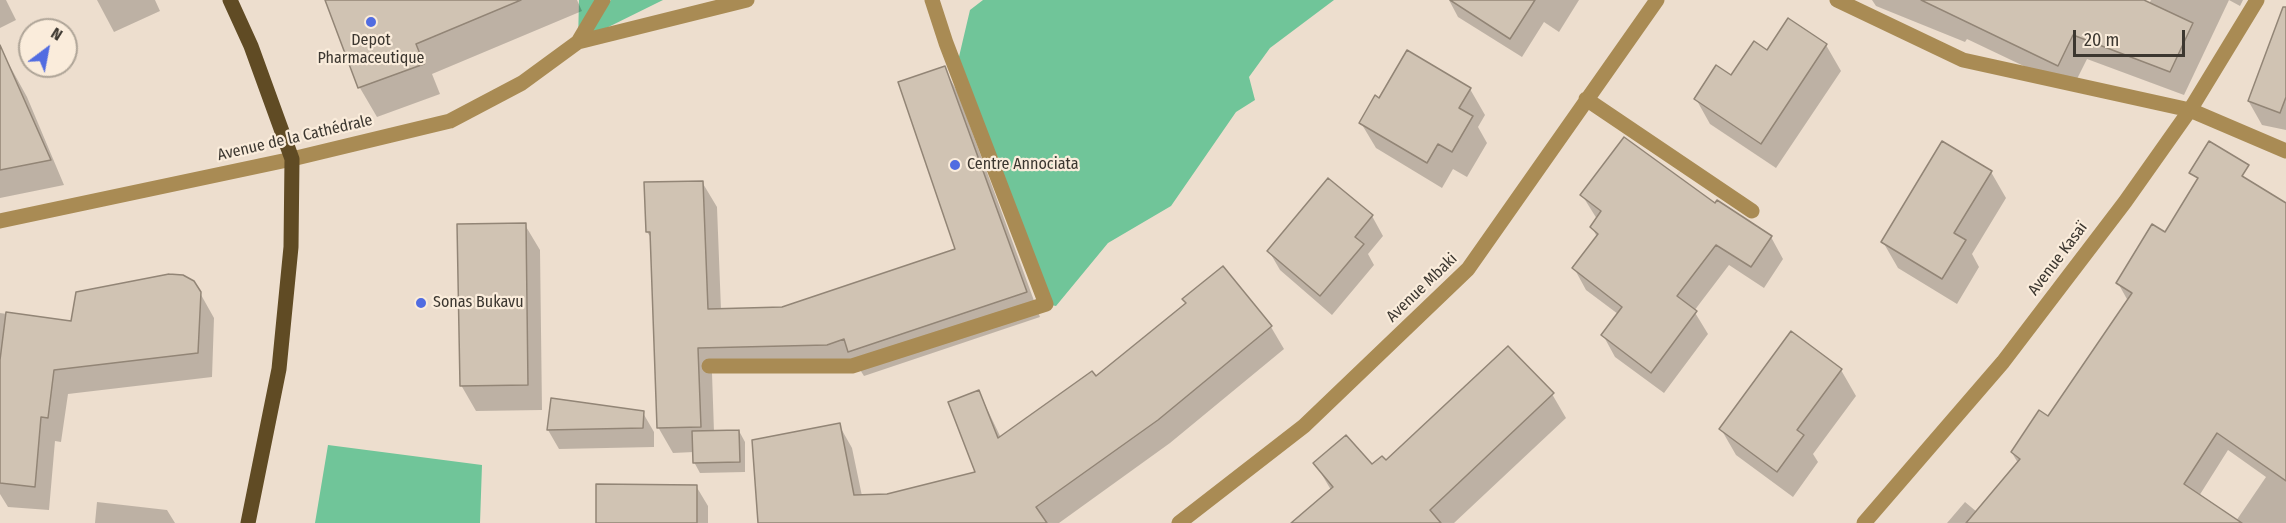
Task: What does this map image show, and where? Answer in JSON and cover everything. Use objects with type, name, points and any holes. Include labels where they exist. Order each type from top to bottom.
[{"type":"main road","points":[[230,0],[251,46],[292,159],[291,247],[279,369],[248,523]]},
{"type":"street","name":"Avenue de la Cathédrale","points":[[578,42],[603,0]]},
{"type":"street","name":"Avenue de la Cathédrale","points":[[0,221],[292,159],[450,121],[522,83],[578,42],[747,0]]},
{"type":"street","points":[[709,366],[852,366],[1046,304],[946,43],[932,0]]},
{"type":"street","name":"Avenue Mbaki","points":[[1179,523],[1304,426],[1468,269],[1657,0]]},
{"type":"street","points":[[1837,0],[1963,60],[2190,110],[2286,151]]},
{"type":"street","name":"Avenue Kasaï","points":[[1864,523],[2003,362],[2125,202],[2190,110],[2257,0]]},
{"type":"street","points":[[1586,99],[1752,211]]},
{"type":"green space","points":[[579,0],[602,0],[581,37],[611,0],[663,0],[578,42]]},
{"type":"green space","points":[[983,0],[1334,0],[1270,48],[1249,77],[1255,100],[1236,112],[1171,206],[1108,243],[1056,306],[1046,304],[958,61],[970,10]]},
{"type":"green space","points":[[328,445],[482,465],[480,523],[315,523]]},
{"type":"building","name":"Depot Pharmaceutique","points":[[325,0],[521,0],[416,44],[424,64],[358,88]]},
{"type":"building","points":[[1450,0],[1535,0],[1510,39]]},
{"type":"building","points":[[1921,0],[2144,0],[2193,23],[2170,72],[2073,35],[2058,66]]},
{"type":"building","points":[[2283,7],[2286,7],[2286,97],[2280,113],[2248,101]]},
{"type":"building","points":[[1788,18],[1827,44],[1761,144],[1694,99],[1716,65],[1731,75],[1754,41],[1767,50]]},
{"type":"building","points":[[0,45],[51,160],[0,170]]},
{"type":"building","points":[[1407,50],[1471,88],[1459,108],[1473,116],[1452,152],[1438,144],[1427,163],[1359,123],[1375,95],[1379,98]]},
{"type":"building","points":[[945,66],[1027,292],[848,352],[844,339],[827,345],[698,348],[701,427],[657,428],[650,232],[646,232],[644,182],[703,181],[708,309],[782,307],[955,249],[898,82]]},
{"type":"building","points":[[1624,137],[1715,203],[1717,200],[1772,236],[1751,267],[1716,245],[1677,296],[1697,311],[1651,373],[1601,335],[1622,307],[1572,268],[1598,234],[1590,227],[1601,211],[1580,195]]},
{"type":"building","points":[[1942,141],[1992,171],[1954,233],[1966,240],[1942,279],[1881,242]]},
{"type":"building","points":[[2209,141],[2249,165],[2242,176],[2286,203],[2286,481],[2217,433],[2184,484],[2242,523],[1966,523],[2020,459],[2011,452],[2039,410],[2048,416],[2132,293],[2116,283],[2152,224],[2165,232],[2198,178],[2189,173]]},
{"type":"building","points":[[1328,178],[1373,215],[1355,237],[1364,244],[1320,296],[1267,251]]},
{"type":"building","points":[[526,223],[528,385],[460,386],[457,224]]},
{"type":"building","points":[[1223,266],[1272,326],[1158,420],[1036,507],[1047,523],[758,523],[752,440],[840,423],[854,495],[887,494],[975,472],[948,402],[979,390],[998,438],[1092,371],[1096,376],[1186,303],[1182,299]]},
{"type":"building","points":[[169,274],[183,275],[194,281],[201,292],[198,353],[54,370],[48,418],[41,417],[35,487],[0,483],[0,360],[6,312],[71,321],[76,292]]},
{"type":"building","points":[[1791,331],[1842,369],[1797,430],[1804,435],[1777,472],[1719,429]]},
{"type":"building","points":[[1508,346],[1554,393],[1430,510],[1441,523],[1291,523],[1333,487],[1313,463],[1346,435],[1372,464],[1382,456],[1386,460]]},
{"type":"building","points":[[551,398],[644,411],[643,428],[547,430]]},
{"type":"building","points":[[739,430],[740,462],[693,463],[692,431]]},
{"type":"building","points":[[596,484],[697,485],[697,523],[596,523]]},
{"type":"place","name":"Depot Pharmaceutique","points":[[371,22]]},
{"type":"place","name":"Centre Annociata","points":[[955,165]]},
{"type":"place","name":"Sonas Bukavu","points":[[421,303]]}]
